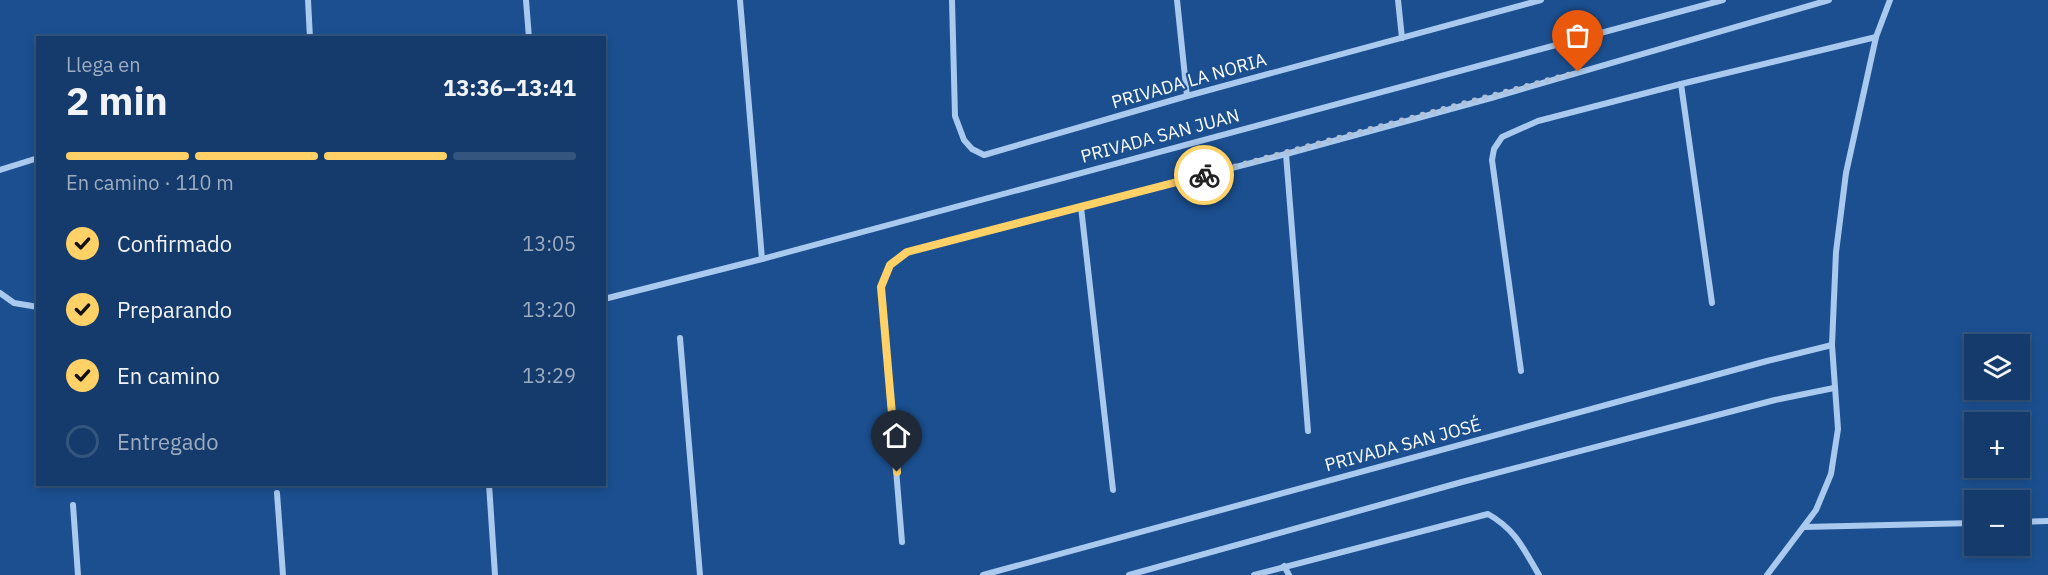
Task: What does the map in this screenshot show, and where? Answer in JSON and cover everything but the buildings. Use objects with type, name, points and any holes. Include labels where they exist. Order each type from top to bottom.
[{"type":"street","points":[[308,0],[310,36]]},
{"type":"street","points":[[526,0],[529,36]]},
{"type":"street","points":[[740,0],[762,259]]},
{"type":"street","name":"PRIVADA LA NORIA","points":[[952,0],[955,116],[964,140],[972,149],[984,155],[1187,96],[1541,0]]},
{"type":"street","points":[[1177,0],[1187,96]]},
{"type":"street","points":[[1398,0],[1402,38]]},
{"type":"street","name":"PRIVADA SAN JUAN","points":[[606,298],[762,259],[1723,0]]},
{"type":"street","points":[[902,542],[881,287],[890,265],[907,252],[1286,154],[1491,98],[1828,0]]},
{"type":"street","points":[[1767,575],[1816,510],[1831,474],[1838,429],[1832,345],[1836,252],[1846,173],[1876,37],[1890,0]]},
{"type":"street","points":[[1521,371],[1492,160],[1494,149],[1503,137],[1538,121],[1876,37]]},
{"type":"street","points":[[1681,84],[1712,303]]},
{"type":"street","points":[[1286,154],[1308,431]]},
{"type":"street","points":[[0,170],[36,159]]},
{"type":"street","points":[[1082,207],[1113,490]]},
{"type":"street","points":[[0,293],[14,303],[36,307]]},
{"type":"street","points":[[680,338],[700,575]]},
{"type":"street","name":"PRIVADA SAN JOSÉ","points":[[983,575],[1767,360],[1832,345]]},
{"type":"street","points":[[1129,575],[1462,482],[1774,400],[1834,388]]},
{"type":"street","points":[[489,486],[495,575]]},
{"type":"street","points":[[277,493],[283,575]]},
{"type":"street","points":[[73,505],[78,575]]},
{"type":"street","points":[[1254,575],[1488,514],[1512,530],[1539,575]]},
{"type":"street","points":[[2030,522],[2048,521]]},
{"type":"street","points":[[1804,527],[1964,523]]},
{"type":"street","points":[[1284,566],[1289,575]]},
{"type":"way so far","points":[[1204,175],[1491,98],[1578,72]]},
{"type":"route","points":[[897,472],[881,287],[890,265],[907,252],[1204,175]]}]
